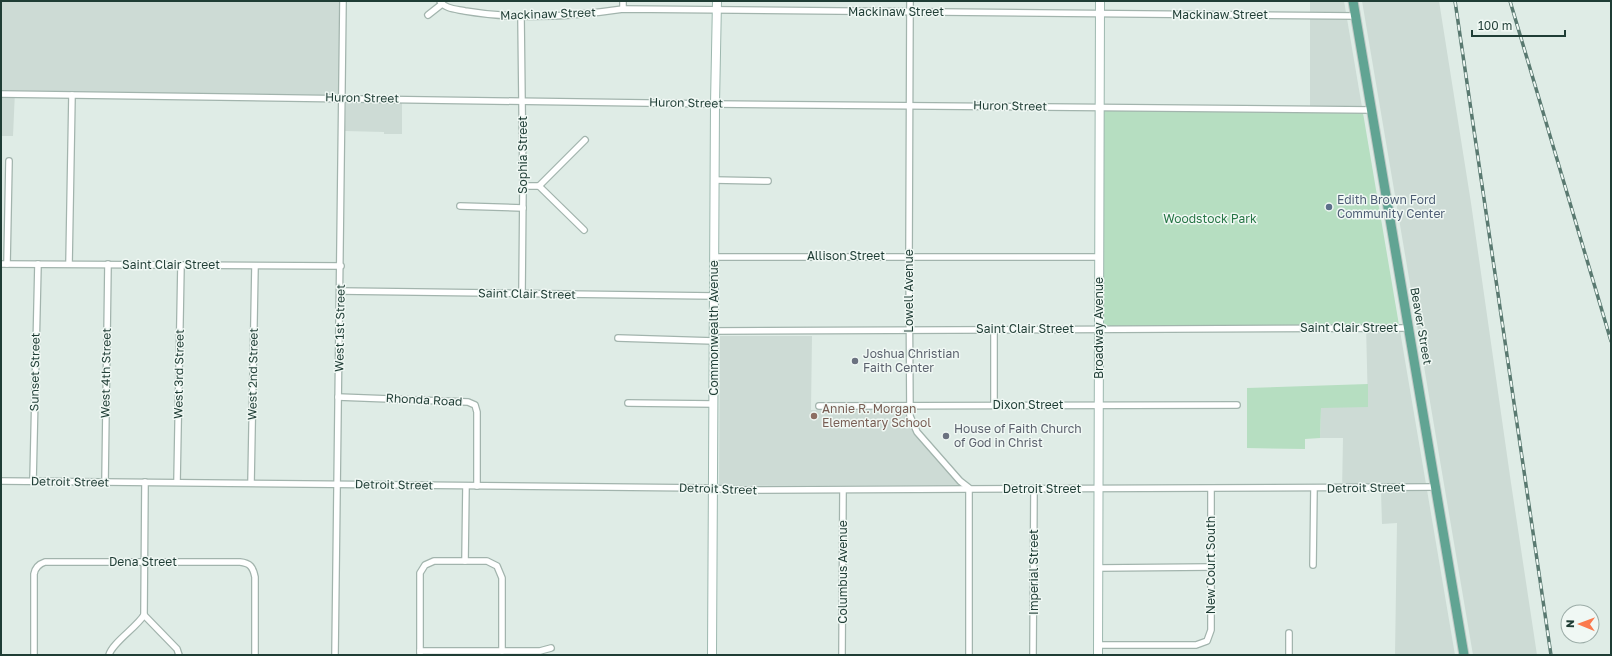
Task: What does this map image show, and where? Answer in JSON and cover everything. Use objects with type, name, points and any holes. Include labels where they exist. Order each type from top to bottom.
[{"type":"main road","name":"Commonwealth Avenue","points":[[712,655],[714,180],[717,1]]},
{"type":"main road","name":"Broadway Avenue","points":[[1098,655],[1098,256],[1100,1]]},
{"type":"main road","name":"Beaver Street","points":[[1353,1],[1464,655]]},
{"type":"street","name":"West 1st Street","points":[[335,655],[341,266],[343,1]]},
{"type":"street","points":[[623,1],[623,9]]},
{"type":"street","name":"Lowell Avenue","points":[[910,1],[910,416],[917,432],[960,481],[969,488]]},
{"type":"street","points":[[428,15],[441,2]]},
{"type":"street","name":"Mackinaw Street","points":[[441,2],[449,8],[486,14],[521,17],[588,14],[623,9],[1356,16]]},
{"type":"street","name":"Sophia Street","points":[[521,17],[523,186],[522,294]]},
{"type":"street","name":"Huron Street","points":[[1,94],[715,104],[1372,110]]},
{"type":"street","points":[[70,264],[72,94]]},
{"type":"street","points":[[539,186],[585,140]]},
{"type":"street","points":[[4,264],[9,161]]},
{"type":"street","points":[[714,180],[768,181]]},
{"type":"street","points":[[523,186],[539,186],[584,230]]},
{"type":"street","points":[[460,206],[523,208]]},
{"type":"street","name":"Allison Street","points":[[714,257],[1098,256]]},
{"type":"street","name":"Saint Clair Street","points":[[4,264],[341,266]]},
{"type":"street","name":"Sunset Street","points":[[33,481],[38,264]]},
{"type":"street","name":"West 4th Street","points":[[105,482],[108,264]]},
{"type":"street","name":"West 3rd Street","points":[[177,482],[181,265]]},
{"type":"street","name":"West 2nd Street","points":[[251,483],[255,266]]},
{"type":"street","name":"Saint Clair Street","points":[[340,291],[714,296]]},
{"type":"street","name":"Saint Clair Street","points":[[714,331],[1409,328]]},
{"type":"street","points":[[994,329],[994,405]]},
{"type":"street","points":[[618,338],[714,341]]},
{"type":"street","name":"Rhonda Road","points":[[338,397],[468,402],[475,405],[478,412],[477,486]]},
{"type":"street","points":[[628,403],[714,404]]},
{"type":"street","name":"Dixon Street","points":[[819,406],[1237,405]]},
{"type":"street","name":"Detroit Street","points":[[1,481],[713,488],[744,490],[1436,487]]},
{"type":"street","points":[[109,655],[113,647],[140,621],[144,614],[145,482]]},
{"type":"street","points":[[465,561],[466,486]]},
{"type":"street","points":[[969,488],[969,655]]},
{"type":"street","name":"New Court South","points":[[1098,645],[1196,645],[1207,640],[1211,630],[1212,488]]},
{"type":"street","points":[[1313,565],[1314,488]]},
{"type":"street","name":"Imperial Street","points":[[1033,655],[1034,489]]},
{"type":"street","name":"Columbus Avenue","points":[[842,655],[843,490]]},
{"type":"street","points":[[502,651],[502,578],[496,566],[487,561],[434,561],[425,565],[422,568],[420,578],[420,653],[540,651],[550,648]]},
{"type":"street","name":"Dena Street","points":[[34,655],[34,574],[37,566],[45,562],[240,562],[250,565],[254,570],[256,577],[255,655]]},
{"type":"street","points":[[1098,568],[1212,567]]},
{"type":"street","points":[[144,614],[177,650],[179,655]]},
{"type":"street","points":[[1289,633],[1289,655]]},
{"type":"shaded area","points":[[1,1],[340,1],[339,95],[15,91],[13,136],[1,136]]},
{"type":"shaded area","points":[[1310,1],[1344,1],[1363,113],[1310,112]]},
{"type":"shaded area","points":[[1362,1],[1439,1],[1471,203],[1537,655],[1473,655]]},
{"type":"shaded area","points":[[346,102],[402,102],[402,134],[345,131]]},
{"type":"shaded area","points":[[1366,325],[1399,325],[1455,655],[1395,655],[1397,523],[1382,524],[1381,491],[1342,492],[1343,438],[1320,438],[1321,407],[1368,407]]},
{"type":"shaded area","name":"Annie R. Morgan Elementary School","points":[[720,336],[812,336],[811,410],[908,408],[908,421],[912,429],[961,485],[719,486]]},
{"type":"green space","name":"Woodstock Park","points":[[1102,110],[1363,113],[1399,325],[1102,326]]},
{"type":"green space","points":[[1368,384],[1368,407],[1321,408],[1320,438],[1305,439],[1305,449],[1247,448],[1247,388]]},
{"type":"railway","points":[[1455,1],[1551,655]]},
{"type":"railway","points":[[1510,1],[1611,341]]},
{"type":"place","name":"Edith Brown Ford Community Center","points":[[1329,207]]},
{"type":"place","name":"Joshua Christian Faith Center","points":[[855,361]]},
{"type":"place","name":"Annie R. Morgan Elementary School","points":[[814,416]]},
{"type":"place","name":"House of Faith Church of God in Christ","points":[[946,436]]}]
